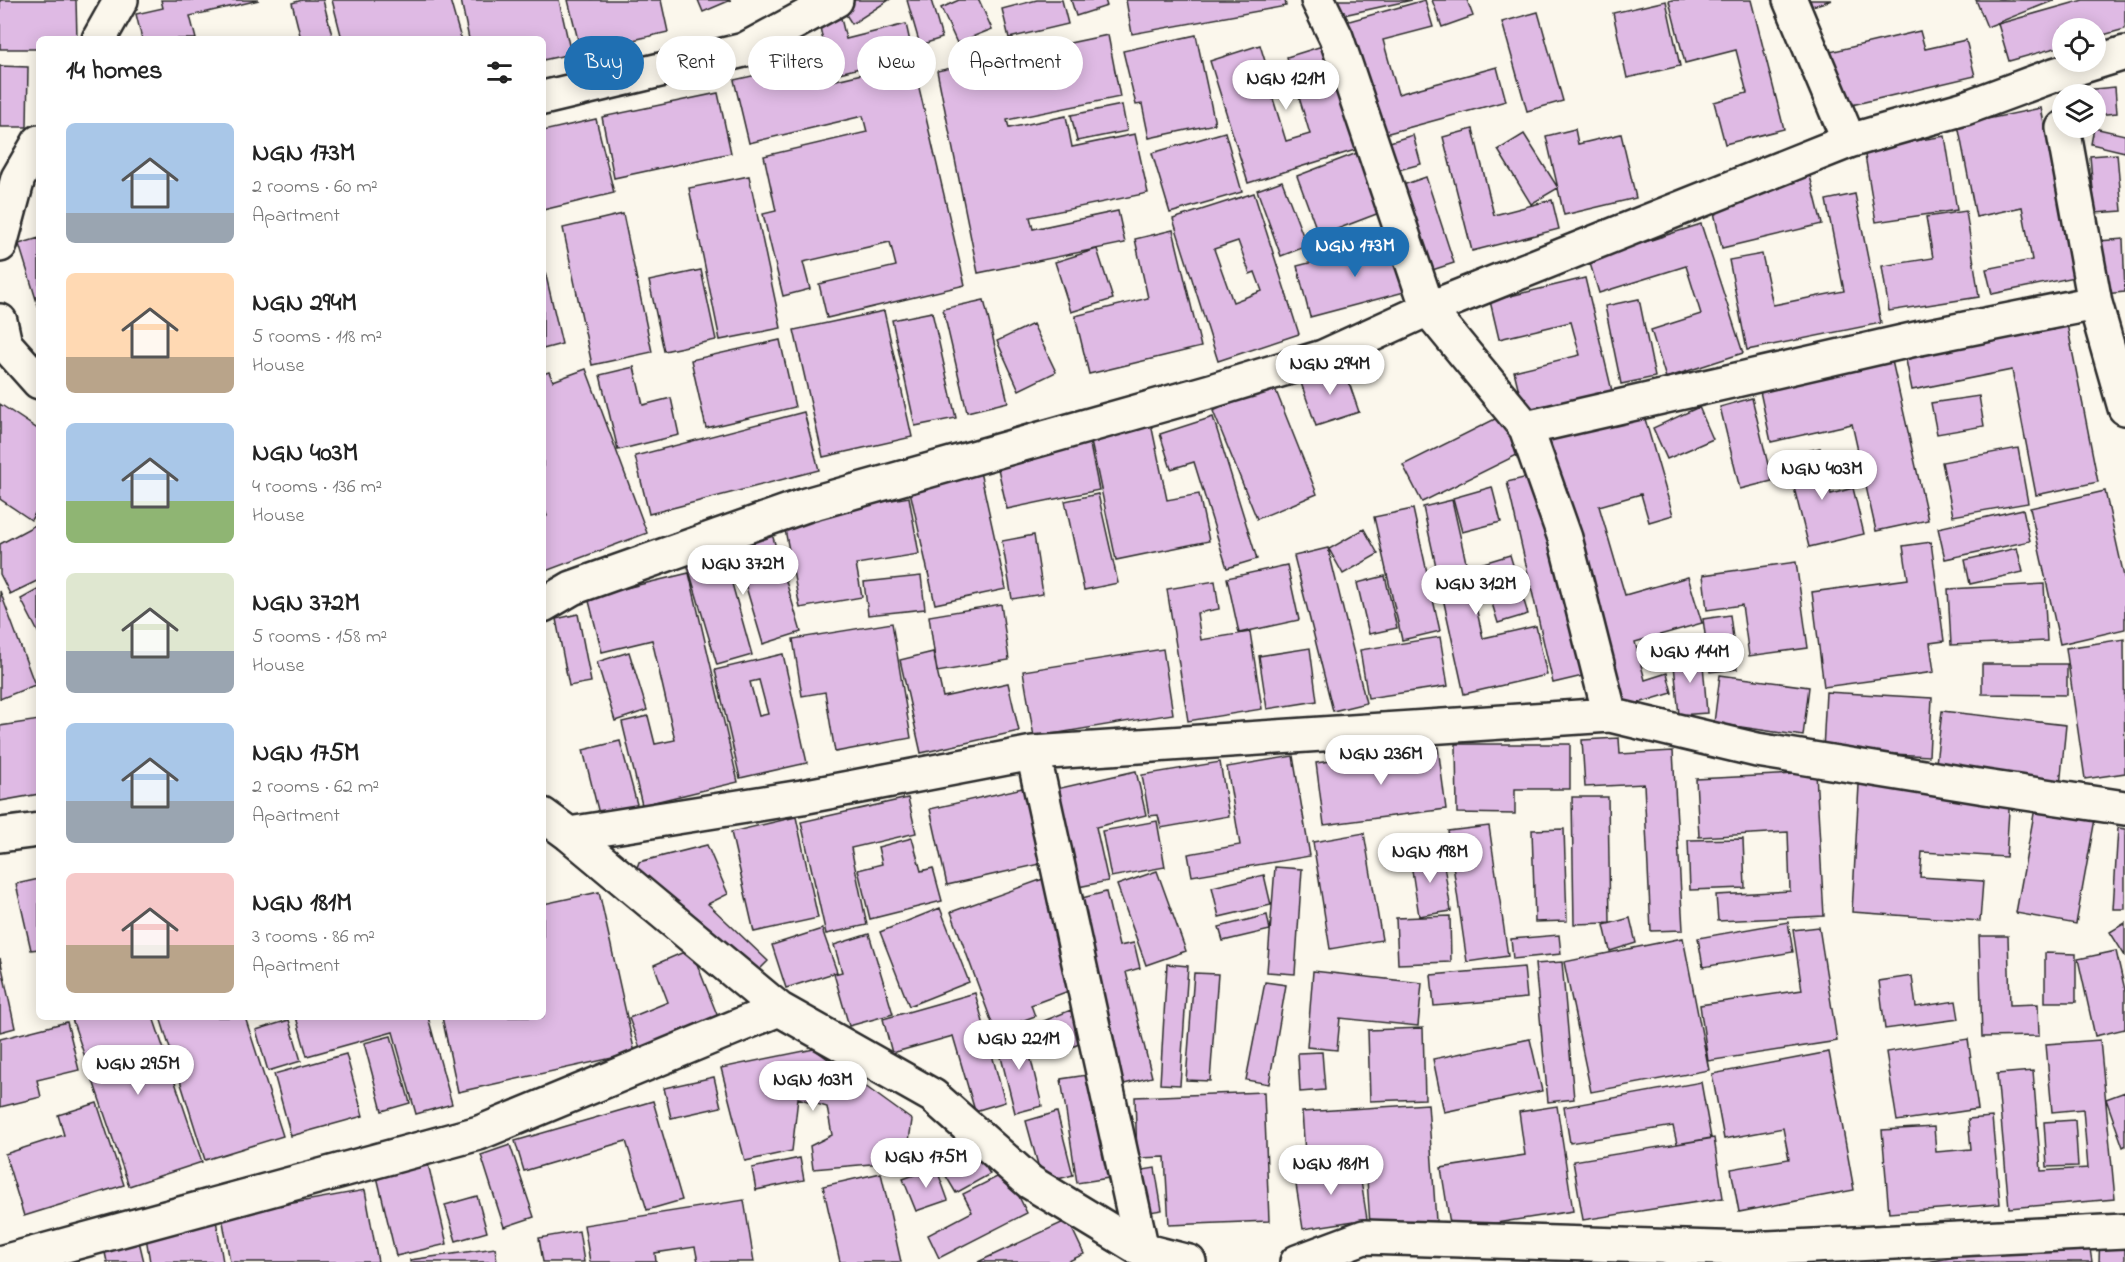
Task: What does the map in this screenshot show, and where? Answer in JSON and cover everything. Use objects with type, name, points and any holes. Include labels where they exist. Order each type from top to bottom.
[{"type":"street","points":[[101,36],[121,0]]},
{"type":"street","points":[[546,97],[744,50],[836,0]]},
{"type":"street","points":[[1318,0],[1336,37],[1428,309],[1526,428],[1565,538],[1610,715]]},
{"type":"street","points":[[1790,0],[1850,141]]},
{"type":"street","points":[[546,602],[572,588],[807,505],[1211,391],[1323,357],[1428,309],[1850,141],[1965,108],[2054,75],[2125,53]]},
{"type":"street","points":[[2054,75],[2056,84]]},
{"type":"street","points":[[2065,138],[2095,303],[2125,408]]},
{"type":"street","points":[[0,245],[19,177],[36,147]]},
{"type":"street","points":[[1526,428],[1920,338],[2095,303]]},
{"type":"street","points":[[0,321],[5,344],[36,379]]},
{"type":"street","points":[[569,834],[802,796],[1033,753],[1610,715],[1756,750],[2125,808]]},
{"type":"street","points":[[1033,753],[1142,1250]]},
{"type":"street","points":[[546,817],[779,1009],[933,1096],[1030,1182],[1142,1250],[1189,1262]]},
{"type":"street","points":[[0,834],[36,830]]},
{"type":"street","points":[[0,1249],[3,1262],[479,1133],[779,1009]]},
{"type":"street","points":[[1297,1262],[1364,1238],[1748,1249],[2125,1231]]},
{"type":"building","points":[[0,0],[76,0],[77,36],[36,36],[36,49],[0,49]]},
{"type":"building","points":[[161,0],[259,0],[190,16],[195,36],[141,36],[136,14],[163,8]]},
{"type":"building","points":[[302,0],[323,0],[332,36],[300,36],[292,3]]},
{"type":"building","points":[[332,0],[450,0],[460,36],[341,36]]},
{"type":"building","points":[[461,0],[559,0],[567,36],[564,36],[564,56],[546,59],[546,36],[468,36]]},
{"type":"building","points":[[568,0],[661,0],[668,32],[644,38],[577,36]]},
{"type":"building","points":[[698,0],[731,0],[703,12]]},
{"type":"building","points":[[844,0],[889,0],[852,24],[839,4]]},
{"type":"building","points":[[907,0],[931,0],[942,38],[936,40],[936,36],[917,36]]},
{"type":"building","points":[[959,0],[979,0],[992,29],[974,36],[954,36],[941,8]]},
{"type":"building","points":[[1037,0],[1062,0],[1068,24],[1009,36],[1002,9]]},
{"type":"building","points":[[1071,0],[1105,0],[1107,6],[1076,16]]},
{"type":"building","points":[[1126,0],[1285,0],[1286,6],[1132,34]]},
{"type":"building","points":[[1331,0],[1412,0],[1334,17]]},
{"type":"building","points":[[1425,0],[1433,27],[1383,40],[1398,94],[1497,67],[1506,101],[1374,137],[1342,23]]},
{"type":"building","points":[[1432,0],[1467,0],[1473,16],[1442,27]]},
{"type":"building","points":[[1751,0],[1784,129],[1725,144],[1714,102],[1747,93],[1736,50],[1685,63],[1669,1]]},
{"type":"building","points":[[1810,0],[1832,0],[1812,6]]},
{"type":"building","points":[[1976,0],[2055,0],[1987,27]]},
{"type":"building","points":[[2083,0],[2125,0],[2125,29],[2106,34],[2106,18],[2052,18],[2052,49],[2009,61],[1998,24]]},
{"type":"building","points":[[1666,1],[1680,66],[1627,78],[1613,13]]},
{"type":"building","points":[[1538,12],[1563,101],[1527,111],[1502,22]]},
{"type":"building","points":[[840,14],[846,39],[857,36],[857,69],[845,72],[845,36],[822,36],[818,19]]},
{"type":"building","points":[[906,24],[909,36],[858,36]]},
{"type":"building","points":[[1920,31],[1925,49],[1966,40],[1975,76],[1843,107],[1830,52]]},
{"type":"building","points":[[1108,35],[1120,97],[1007,120],[1009,128],[1066,116],[1072,147],[1135,134],[1148,193],[1030,217],[1033,229],[1118,211],[1125,243],[978,273],[937,71],[948,69],[948,90],[1083,90],[1083,40]]},
{"type":"building","points":[[1196,35],[1215,124],[1149,138],[1142,104],[1136,105],[1123,51]]},
{"type":"building","points":[[1332,43],[1365,147],[1248,183],[1210,61],[1260,45],[1273,87],[1270,89],[1286,141],[1310,134],[1287,57]]},
{"type":"building","points":[[0,66],[28,67],[27,127],[0,127]]},
{"type":"building","points":[[857,75],[857,90],[920,90],[965,285],[827,318],[819,284],[896,266],[890,242],[803,262],[810,289],[783,296],[763,214],[776,211],[764,156],[867,132],[863,116],[749,143],[736,80],[748,77],[748,90],[845,90],[845,78]]},
{"type":"building","points":[[2115,87],[2117,113],[2106,114],[2106,88]]},
{"type":"building","points":[[718,93],[731,153],[614,178],[602,117]]},
{"type":"building","points":[[1122,105],[1127,131],[1077,141],[1071,115]]},
{"type":"building","points":[[2041,108],[2075,277],[1992,294],[1986,269],[2032,260],[2022,207],[1976,217],[1958,125]]},
{"type":"building","points":[[596,119],[614,193],[546,209],[546,130]]},
{"type":"building","points":[[1473,129],[1494,215],[1552,200],[1559,229],[1472,251],[1443,137]]},
{"type":"building","points":[[1575,129],[1578,144],[1621,134],[1636,198],[1564,215],[1546,136]]},
{"type":"building","points":[[2106,131],[2125,135],[2125,152],[2091,144],[2092,138],[2106,138]]},
{"type":"building","points":[[1225,132],[1242,192],[1170,213],[1152,153]]},
{"type":"building","points":[[1524,134],[1558,188],[1531,204],[1498,150]]},
{"type":"building","points":[[1413,135],[1421,164],[1391,172],[1383,144]]},
{"type":"building","points":[[1945,136],[1957,210],[1876,222],[1864,149]]},
{"type":"building","points":[[1365,150],[1387,210],[1319,236],[1297,176]]},
{"type":"building","points":[[2117,154],[2122,211],[2095,213],[2090,156]]},
{"type":"building","points":[[749,176],[781,328],[720,340],[689,188]]},
{"type":"building","points":[[1810,176],[1822,224],[1722,248],[1711,199]]},
{"type":"building","points":[[1426,177],[1454,263],[1423,273],[1394,188]]},
{"type":"building","points":[[1282,181],[1307,246],[1281,256],[1257,190]]},
{"type":"building","points":[[1254,193],[1299,334],[1218,361],[1173,219]],"holes":[[[1238,241],[1250,274],[1255,272],[1262,291],[1233,302],[1214,249]]]},
{"type":"building","points":[[1855,194],[1881,323],[1747,350],[1729,260],[1762,254],[1773,305],[1844,291],[1826,200]]},
{"type":"building","points":[[1966,211],[1979,297],[1889,311],[1882,266],[1933,258],[1926,217]]},
{"type":"building","points":[[623,214],[652,352],[592,365],[563,228]]},
{"type":"building","points":[[1701,224],[1743,353],[1666,378],[1651,330],[1701,314],[1686,266],[1599,293],[1589,260]]},
{"type":"building","points":[[1173,230],[1201,347],[1089,374],[1075,316],[1148,298],[1135,239]]},
{"type":"building","points":[[36,239],[36,299],[19,244]]},
{"type":"building","points":[[2123,239],[2125,292],[2104,294],[2099,241]]},
{"type":"building","points":[[1400,240],[1412,290],[1310,317],[1297,266]]},
{"type":"building","points":[[1097,249],[1113,299],[1071,312],[1055,262]]},
{"type":"building","points":[[701,270],[716,340],[664,351],[649,281]]},
{"type":"building","points":[[546,276],[562,344],[546,348]]},
{"type":"building","points":[[1585,278],[1612,391],[1524,412],[1514,371],[1580,355],[1571,322],[1499,339],[1490,301]]},
{"type":"building","points":[[1639,299],[1655,377],[1621,384],[1605,306]]},
{"type":"building","points":[[984,300],[1008,402],[967,412],[943,309]]},
{"type":"building","points":[[884,311],[912,437],[823,457],[794,330]]},
{"type":"building","points":[[932,312],[956,418],[915,426],[892,320]]},
{"type":"building","points":[[1033,324],[1056,372],[1019,390],[997,341]]},
{"type":"building","points":[[2067,324],[2098,482],[2036,495],[2012,370],[1912,390],[1905,355]]},
{"type":"building","points":[[780,340],[795,407],[706,428],[691,360]]},
{"type":"building","points":[[1890,352],[1928,520],[1876,531],[1852,424],[1771,442],[1758,382]]},
{"type":"building","points":[[1343,365],[1359,412],[1316,426],[1300,380]]},
{"type":"building","points":[[634,367],[643,405],[671,398],[679,435],[618,450],[600,375]]},
{"type":"building","points":[[586,369],[647,533],[546,571],[546,373],[549,372],[553,381]]},
{"type":"building","points":[[1274,386],[1317,494],[1257,519],[1213,411]]},
{"type":"building","points":[[1979,396],[1984,426],[1937,434],[1931,403]]},
{"type":"building","points":[[1752,398],[1772,481],[1740,489],[1720,407]]},
{"type":"building","points":[[0,404],[36,428],[36,512],[31,520],[0,499]]},
{"type":"building","points":[[1699,407],[1713,439],[1667,459],[1653,428]]},
{"type":"building","points":[[804,412],[819,470],[649,514],[635,456]]},
{"type":"building","points":[[1643,412],[1673,515],[1649,522],[1641,494],[1599,506],[1625,595],[1688,577],[1702,623],[1635,642],[1645,680],[1667,673],[1672,693],[1622,708],[1545,440]]},
{"type":"building","points":[[1501,416],[1519,454],[1422,502],[1403,465]]},
{"type":"building","points":[[1213,417],[1257,559],[1227,568],[1194,462],[1171,469],[1160,434]]},
{"type":"building","points":[[1150,419],[1167,500],[1199,494],[1209,541],[1116,560],[1089,432]]},
{"type":"building","points":[[1088,435],[1099,490],[1007,509],[995,455]]},
{"type":"building","points":[[1820,448],[1831,494],[1853,488],[1864,534],[1809,547],[1786,456]]},
{"type":"building","points":[[2018,448],[2028,503],[1953,516],[1942,462]]},
{"type":"building","points":[[979,467],[1006,589],[935,604],[908,482]]},
{"type":"building","points":[[1540,474],[1587,675],[1553,683],[1507,482]]},
{"type":"building","points":[[1492,487],[1501,522],[1462,532],[1453,498]]},
{"type":"building","points":[[2105,491],[2125,581],[2125,629],[2060,644],[2030,508]]},
{"type":"building","points":[[1098,494],[1118,583],[1084,590],[1065,501]]},
{"type":"building","points":[[909,497],[919,554],[856,564],[862,597],[800,608],[783,519]]},
{"type":"building","points":[[1452,500],[1483,638],[1536,626],[1547,675],[1464,694],[1423,507]]},
{"type":"building","points":[[1413,509],[1440,631],[1402,640],[1374,517]]},
{"type":"building","points":[[2023,509],[2030,541],[1945,559],[1938,528]]},
{"type":"building","points":[[36,525],[36,581],[10,594],[0,574],[0,544]]},
{"type":"building","points":[[1364,529],[1378,554],[1343,574],[1329,549]]},
{"type":"building","points":[[772,534],[801,632],[763,644],[743,577],[731,580],[752,655],[717,665],[686,560]]},
{"type":"building","points":[[1034,535],[1043,594],[1012,599],[1002,541]]},
{"type":"building","points":[[1931,542],[1944,641],[1930,643],[1934,672],[1824,687],[1812,592],[1908,579],[1903,546]]},
{"type":"building","points":[[1328,548],[1366,703],[1333,711],[1294,556]]},
{"type":"building","points":[[2017,548],[2023,572],[1970,584],[1965,560]]},
{"type":"building","points":[[1510,555],[1528,614],[1498,623],[1480,564]]},
{"type":"building","points":[[1796,562],[1808,648],[1749,656],[1742,605],[1707,610],[1703,575]]},
{"type":"building","points":[[1287,565],[1299,620],[1239,633],[1227,578]]},
{"type":"building","points":[[689,573],[738,782],[642,805],[622,722],[648,716],[655,744],[675,740],[652,640],[602,652],[588,597]]},
{"type":"building","points":[[921,576],[925,609],[868,615],[864,582]]},
{"type":"building","points":[[1385,576],[1397,628],[1369,634],[1357,583]]},
{"type":"building","points":[[1215,581],[1219,609],[1197,613],[1201,640],[1250,632],[1262,709],[1188,721],[1167,589]]},
{"type":"building","points":[[2044,584],[2047,641],[1951,645],[1948,589]]},
{"type":"building","points":[[0,591],[35,685],[0,699]]},
{"type":"building","points":[[36,591],[36,628],[21,599]]},
{"type":"building","points":[[1001,604],[1009,660],[937,672],[929,616]]},
{"type":"building","points":[[578,614],[591,682],[569,686],[556,619]]},
{"type":"building","points":[[1730,615],[1737,669],[1710,672],[1703,619]]},
{"type":"building","points":[[892,623],[911,738],[835,752],[825,692],[802,696],[793,639]]},
{"type":"building","points":[[1440,637],[1448,686],[1368,698],[1360,650]]},
{"type":"building","points":[[2124,639],[2125,773],[2085,779],[2066,648]]},
{"type":"building","points":[[1310,648],[1317,701],[1267,709],[1259,656]]},
{"type":"building","points":[[1163,649],[1173,714],[1034,737],[1023,671]]},
{"type":"building","points":[[629,652],[647,710],[615,721],[597,662]]},
{"type":"building","points":[[933,652],[943,697],[1008,683],[1019,731],[921,753],[900,660]]},
{"type":"building","points":[[1702,652],[1707,713],[1679,715],[1673,655]]},
{"type":"building","points":[[783,654],[807,763],[740,778],[715,670]],"holes":[[[759,680],[768,714],[759,716],[750,682]]]},
{"type":"building","points":[[1982,664],[2067,664],[2067,695],[1982,694]]},
{"type":"building","points":[[1720,675],[1809,687],[1803,736],[1714,723]]},
{"type":"building","points":[[1826,692],[1932,698],[1929,756],[1823,750]]},
{"type":"building","points":[[1942,711],[2066,725],[2060,786],[1935,772]]},
{"type":"building","points":[[36,720],[36,795],[0,801],[0,726]]},
{"type":"building","points":[[1619,738],[1620,754],[1673,751],[1683,930],[1651,931],[1644,784],[1585,787],[1582,740]]},
{"type":"building","points":[[620,741],[638,808],[600,818],[583,750]]},
{"type":"building","points":[[1456,744],[1570,744],[1570,789],[1515,789],[1515,814],[1457,813]]},
{"type":"building","points":[[1438,747],[1446,809],[1324,825],[1316,763]]},
{"type":"building","points":[[1293,756],[1310,856],[1192,876],[1188,854],[1240,845],[1227,767]]},
{"type":"building","points":[[1220,762],[1229,816],[1161,828],[1158,815],[1149,816],[1142,775]]},
{"type":"building","points":[[1136,771],[1146,815],[1096,827],[1108,881],[1073,888],[1052,790]]},
{"type":"building","points":[[1816,773],[1824,916],[1718,921],[1716,895],[1790,891],[1788,832],[1699,837],[1696,779]]},
{"type":"building","points":[[1859,785],[2010,795],[2006,857],[1922,852],[1920,877],[1983,881],[1980,921],[1852,912]]},
{"type":"building","points":[[1027,787],[1045,863],[947,885],[930,809]]},
{"type":"building","points":[[1572,797],[1608,797],[1610,923],[1574,924]]},
{"type":"building","points":[[908,798],[916,833],[851,848],[867,925],[826,934],[801,822]]},
{"type":"building","points":[[2035,808],[2095,819],[2076,924],[2016,913]]},
{"type":"building","points":[[796,817],[818,918],[754,932],[731,832]]},
{"type":"building","points":[[1157,821],[1165,867],[1111,877],[1102,831]]},
{"type":"building","points":[[1489,826],[1508,956],[1467,962],[1448,831]]},
{"type":"building","points":[[2118,828],[2125,829],[2125,909],[2113,909]]},
{"type":"building","points":[[1564,829],[1567,921],[1535,922],[1532,830]]},
{"type":"building","points":[[1364,833],[1382,940],[1330,949],[1313,842]]},
{"type":"building","points":[[912,838],[921,871],[933,868],[942,901],[870,919],[858,870],[882,864],[878,847]]},
{"type":"building","points":[[1743,839],[1745,888],[1690,890],[1688,840]]},
{"type":"building","points":[[707,845],[728,894],[708,904],[768,961],[753,976],[634,876],[639,862]]},
{"type":"building","points":[[1442,852],[1451,911],[1419,916],[1410,857]]},
{"type":"building","points":[[1275,867],[1302,869],[1295,974],[1267,972]]},
{"type":"building","points":[[1157,871],[1186,951],[1146,965],[1117,885]]},
{"type":"building","points":[[1264,875],[1271,905],[1219,917],[1212,887]]},
{"type":"building","points":[[1043,879],[1082,986],[1031,1005],[1035,1016],[995,1031],[951,912]]},
{"type":"building","points":[[36,880],[36,949],[31,950],[16,884]]},
{"type":"building","points":[[599,892],[635,1053],[458,1092],[443,1020],[546,1020],[546,903]]},
{"type":"building","points":[[1106,892],[1119,946],[1134,943],[1140,968],[1126,972],[1152,1077],[1116,1086],[1070,901]]},
{"type":"building","points":[[940,908],[969,982],[909,1006],[880,932]]},
{"type":"building","points":[[1267,915],[1270,930],[1223,941],[1219,927]]},
{"type":"building","points":[[1450,916],[1451,962],[1398,964],[1396,918]]},
{"type":"building","points":[[1630,918],[1636,943],[1610,951],[1604,925]]},
{"type":"building","points":[[1788,922],[1793,952],[1703,967],[1698,938]]},
{"type":"building","points":[[2125,923],[2125,956],[2110,932]]},
{"type":"building","points":[[1819,927],[1837,1041],[1708,1061],[1700,1005],[1802,990],[1793,930]]},
{"type":"building","points":[[822,929],[837,972],[786,988],[772,945]]},
{"type":"building","points":[[869,934],[893,1014],[849,1026],[834,974],[842,972],[834,945]]},
{"type":"building","points":[[1559,935],[1561,954],[1513,959],[1511,939]]},
{"type":"building","points":[[1979,936],[2008,936],[2010,1005],[2038,1004],[2039,1036],[1982,1037]]},
{"type":"building","points":[[1683,938],[1709,1070],[1591,1092],[1564,962]]},
{"type":"building","points":[[691,949],[718,1017],[640,1048],[629,1018],[668,1002],[654,965]]},
{"type":"building","points":[[2116,951],[2125,990],[2125,1029],[2095,1036],[2078,959]]},
{"type":"building","points":[[2045,953],[2076,954],[2076,1002],[2045,1002]]},
{"type":"building","points":[[0,958],[15,1028],[0,1032]]},
{"type":"building","points":[[1562,962],[1574,1099],[1548,1102],[1535,964]]},
{"type":"building","points":[[1167,964],[1188,966],[1180,1085],[1160,1084]]},
{"type":"building","points":[[1524,967],[1527,998],[1434,1006],[1431,975]]},
{"type":"building","points":[[1313,971],[1422,983],[1418,1026],[1340,1018],[1337,1050],[1307,1047]]},
{"type":"building","points":[[1194,973],[1218,974],[1210,1081],[1186,1080]]},
{"type":"building","points":[[1912,976],[1916,1007],[1956,1001],[1959,1019],[1885,1029],[1879,981]]},
{"type":"building","points":[[1265,982],[1286,985],[1269,1084],[1246,1080]]},
{"type":"building","points":[[975,993],[1005,1102],[975,1111],[953,1036],[892,1053],[883,1019]]},
{"type":"building","points":[[1071,1010],[1084,1042],[1052,1055],[1039,1023]]},
{"type":"building","points":[[72,1020],[154,1020],[202,1162],[129,1186]]},
{"type":"building","points":[[161,1020],[246,1020],[283,1136],[205,1160]]},
{"type":"building","points":[[289,1020],[301,1061],[268,1071],[256,1030]]},
{"type":"building","points":[[297,1020],[429,1020],[452,1104],[416,1114],[393,1032],[307,1056]]},
{"type":"building","points":[[67,1022],[79,1070],[37,1080],[41,1097],[0,1107],[0,1039]]},
{"type":"building","points":[[1423,1028],[1425,1099],[1370,1101],[1368,1030]]},
{"type":"building","points":[[1024,1030],[1042,1106],[1015,1113],[996,1037]]},
{"type":"building","points":[[391,1036],[410,1103],[382,1111],[364,1043]]},
{"type":"building","points":[[1530,1039],[1542,1091],[1444,1112],[1433,1059]]},
{"type":"building","points":[[1968,1039],[1978,1109],[1897,1121],[1886,1052]]},
{"type":"building","points":[[2100,1040],[2115,1199],[2009,1208],[1997,1074],[2033,1071],[2041,1171],[2088,1168],[2083,1109],[2052,1112],[2046,1044]]},
{"type":"building","points":[[814,1049],[912,1120],[906,1161],[813,1169],[810,1146],[832,1135],[827,1107],[798,1098],[792,1151],[745,1161],[721,1068]]},
{"type":"building","points":[[1322,1052],[1325,1090],[1300,1092],[1298,1053]]},
{"type":"building","points":[[1829,1052],[1854,1190],[1739,1212],[1731,1169],[1789,1159],[1783,1128],[1724,1139],[1712,1074]]},
{"type":"building","points":[[346,1054],[363,1116],[291,1136],[274,1074]]},
{"type":"building","points":[[1100,1073],[1115,1177],[1077,1183],[1061,1079]]},
{"type":"building","points":[[714,1077],[721,1107],[671,1118],[664,1088]]},
{"type":"building","points":[[1701,1082],[1711,1138],[1677,1144],[1673,1126],[1570,1143],[1564,1107]]},
{"type":"building","points":[[1264,1092],[1269,1221],[1169,1225],[1165,1157],[1137,1158],[1135,1097]]},
{"type":"building","points":[[2125,1092],[2125,1146],[2123,1147],[2106,1099]]},
{"type":"building","points":[[653,1101],[682,1200],[647,1210],[626,1141],[524,1171],[515,1141]]},
{"type":"building","points":[[97,1103],[124,1185],[24,1216],[5,1154],[64,1135],[58,1115]]},
{"type":"building","points":[[1428,1104],[1436,1221],[1370,1225],[1365,1149],[1305,1153],[1302,1112]]},
{"type":"building","points":[[1557,1106],[1573,1211],[1451,1230],[1441,1168],[1525,1155],[1519,1112]]},
{"type":"building","points":[[1057,1112],[1073,1175],[1043,1183],[1026,1121]]},
{"type":"building","points":[[1992,1117],[2000,1204],[1889,1213],[1882,1130],[1934,1127],[1936,1152],[1971,1149],[1968,1119]]},
{"type":"building","points":[[2075,1120],[2078,1166],[2047,1167],[2044,1122]]},
{"type":"building","points":[[1714,1138],[1723,1198],[1583,1220],[1573,1161]]},
{"type":"building","points":[[510,1145],[534,1217],[504,1227],[481,1155]]},
{"type":"building","points":[[973,1147],[990,1174],[956,1193],[940,1166]]},
{"type":"building","points":[[425,1151],[447,1244],[396,1256],[374,1164]]},
{"type":"building","points":[[800,1158],[804,1180],[756,1190],[752,1168]]},
{"type":"building","points":[[1358,1162],[1367,1219],[1303,1229],[1294,1172]]},
{"type":"building","points":[[936,1167],[948,1200],[916,1211],[903,1179]]},
{"type":"building","points":[[1155,1168],[1162,1210],[1138,1214],[1131,1172]]},
{"type":"building","points":[[1007,1172],[1027,1213],[939,1258],[928,1235],[972,1212],[963,1194]]},
{"type":"building","points":[[881,1173],[901,1262],[840,1262],[823,1186]]},
{"type":"building","points":[[365,1190],[378,1262],[230,1262],[222,1216]]},
{"type":"building","points":[[477,1196],[487,1232],[456,1241],[445,1205]]},
{"type":"building","points":[[744,1200],[754,1262],[698,1262],[695,1247],[655,1253],[656,1262],[590,1262],[584,1225]]},
{"type":"building","points":[[215,1214],[223,1262],[150,1262],[144,1225]]},
{"type":"building","points":[[1068,1220],[1084,1254],[1067,1262],[978,1262]]},
{"type":"building","points":[[579,1231],[584,1262],[543,1262],[539,1238]]},
{"type":"building","points":[[2100,1234],[2125,1235],[2125,1262],[2099,1262]]},
{"type":"building","points":[[2088,1236],[2092,1262],[1926,1262]]},
{"type":"building","points":[[139,1241],[144,1262],[107,1262],[104,1248]]},
{"type":"building","points":[[495,1248],[497,1262],[410,1262],[410,1260]]}]
